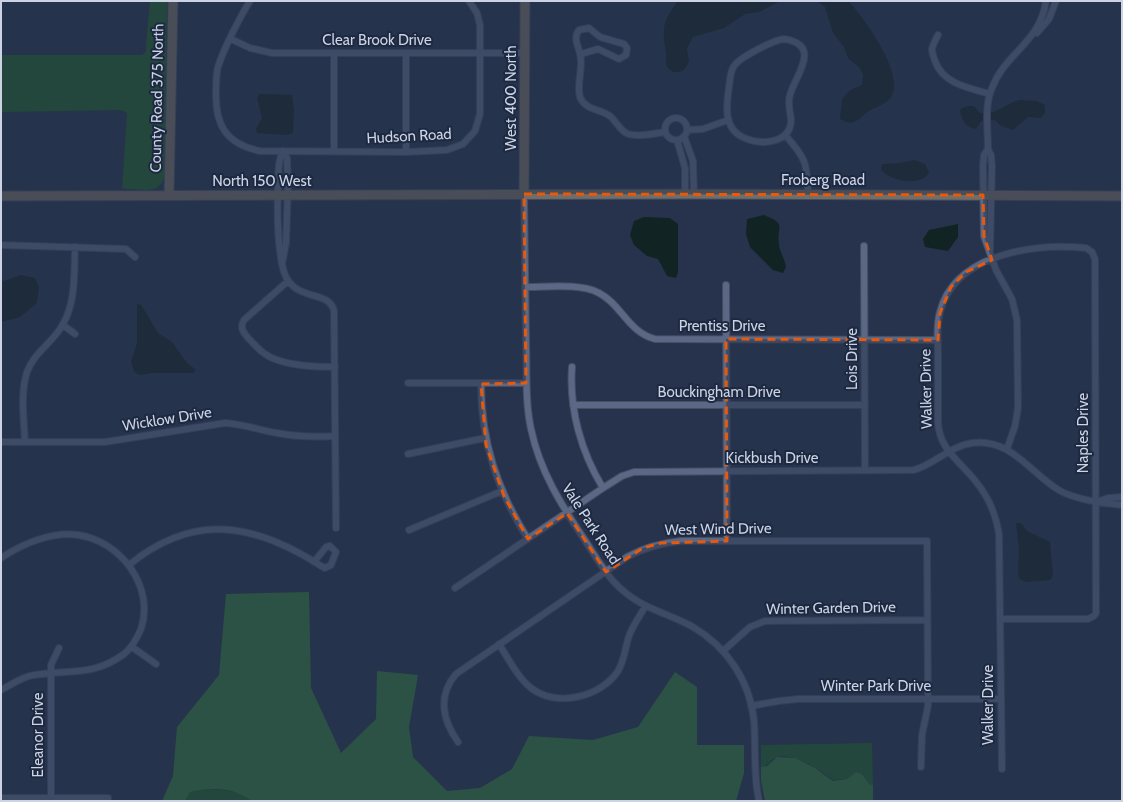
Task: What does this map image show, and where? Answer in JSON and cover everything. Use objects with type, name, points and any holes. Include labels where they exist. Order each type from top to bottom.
[{"type":"main road","name":"County Road 375 North","points":[[169,195],[173,1]]},
{"type":"main road","name":"West 400 North","points":[[524,194],[525,1]]},
{"type":"main road","name":"North 150 West","points":[[1,196],[524,194]]},
{"type":"main road","name":"Froberg Road","points":[[524,194],[1122,196]]},
{"type":"street","name":"Hudson Road","points":[[250,1],[220,62],[216,77],[216,110],[221,126],[227,135],[241,146],[260,151],[334,150],[406,152],[456,148],[470,138],[478,124],[480,114],[480,25],[477,13],[469,1]]},
{"type":"street","points":[[1031,38],[1041,21],[1046,1]]},
{"type":"street","points":[[1007,449],[1015,426],[1018,408],[1017,320],[1012,300],[991,257],[984,236],[987,195],[992,166],[991,154],[988,149],[988,111],[990,94],[999,74],[1049,19],[1056,1]]},
{"type":"street","points":[[581,54],[598,49],[619,59],[626,55],[627,48],[621,42],[607,40],[586,27],[579,30],[576,36],[577,46],[581,54],[579,91],[585,104],[611,117],[627,133],[638,135],[664,132]]},
{"type":"street","points":[[938,35],[932,49],[932,54],[936,65],[943,74],[952,82],[990,94]]},
{"type":"street","name":"Clear Brook Drive","points":[[231,39],[250,48],[264,52],[525,53]]},
{"type":"street","points":[[784,39],[790,40],[800,46],[803,51],[804,63],[789,96],[790,124],[785,136],[768,141],[747,140],[735,132],[728,120],[726,100],[730,77],[735,65],[775,42],[784,39]]},
{"type":"street","points":[[334,53],[334,150]]},
{"type":"street","points":[[406,53],[406,152]]},
{"type":"street","points":[[664,132],[666,123],[674,118],[684,121],[694,161],[690,194]]},
{"type":"street","points":[[664,132],[670,139],[677,140],[686,133],[703,129],[728,120]]},
{"type":"street","points":[[785,136],[798,150],[804,160],[807,170],[808,194]]},
{"type":"street","points":[[677,140],[683,158],[690,194]]},
{"type":"street","points":[[987,195],[983,165],[984,155],[988,149]]},
{"type":"street","points":[[282,264],[286,243],[279,159],[283,151]]},
{"type":"street","points":[[283,151],[287,158],[278,240],[282,264],[288,281],[301,293],[323,298],[332,306],[335,315],[336,528]]},
{"type":"street","name":"Vale Park Road","points":[[524,194],[526,383],[529,418],[537,450],[548,481],[606,572],[625,593],[645,607],[694,628],[723,651],[740,675],[751,706],[754,730],[754,776],[759,801]]},
{"type":"street","points":[[1,245],[126,250],[135,257]]},
{"type":"street","name":"Lois Drive","points":[[864,246],[865,471]]},
{"type":"street","points":[[25,442],[24,391],[27,371],[34,358],[63,325],[69,311],[72,295],[75,247]]},
{"type":"street","name":"Walker Drive","points":[[1002,769],[1000,540],[995,515],[982,488],[948,452],[941,440],[938,427],[938,340],[940,313],[951,288],[966,272],[991,257],[1032,248],[1084,248],[1091,251]]},
{"type":"street","name":"Naples Drive","points":[[1001,619],[1084,619],[1094,616],[1097,610],[1098,501],[1094,259],[1091,251]]},
{"type":"street","points":[[288,281],[244,320],[242,328],[244,333],[259,350],[272,358],[306,366],[335,367]]},
{"type":"street","points":[[726,286],[728,541]]},
{"type":"street","name":"Prentiss Drive","points":[[525,287],[581,288],[597,292],[610,301],[634,329],[655,339],[938,340]]},
{"type":"street","points":[[63,325],[75,334]]},
{"type":"street","points":[[572,367],[573,405],[583,444],[603,488]]},
{"type":"street","points":[[408,383],[526,383]]},
{"type":"street","points":[[480,384],[485,438],[502,491],[528,539]]},
{"type":"street","name":"Bouckingham Drive","points":[[573,405],[865,405]]},
{"type":"street","name":"Wicklow Drive","points":[[1,442],[105,442],[225,423],[305,437],[335,436]]},
{"type":"street","points":[[408,454],[485,438]]},
{"type":"street","name":"Kickbush Drive","points":[[455,588],[603,488],[622,476],[634,472],[914,470],[927,466],[948,452],[963,445],[979,443],[994,444],[1007,449],[1058,490],[1077,498],[1122,505]]},
{"type":"street","points":[[409,530],[502,491]]},
{"type":"street","name":"Kickbush Drive","points":[[1098,501],[1108,498],[1122,497]]},
{"type":"street","points":[[129,565],[164,544],[199,531],[216,528],[236,530],[268,539],[292,549],[314,562]]},
{"type":"street","points":[[1,558],[21,546],[54,536],[78,535],[101,542],[113,550],[129,565],[142,591],[145,608],[142,625],[132,647],[110,664],[92,670],[32,675],[1,690]]},
{"type":"street","name":"West Wind Drive","points":[[458,742],[447,724],[444,712],[444,701],[447,688],[459,671],[606,572],[644,548],[661,543],[728,541],[927,541],[927,620]]},
{"type":"street","points":[[499,644],[524,682],[532,689],[544,695],[556,698],[584,695],[603,686],[617,672],[623,661],[629,636],[645,607]]},
{"type":"street","points":[[921,767],[921,744],[927,715],[928,699],[927,620]]},
{"type":"street","name":"Winter Garden Drive","points":[[723,651],[750,627],[765,621],[927,620]]},
{"type":"street","points":[[132,647],[156,664]]},
{"type":"street","name":"Eleanor Drive","points":[[51,798],[51,673],[53,658],[59,648]]},
{"type":"street","name":"Winter Park Drive","points":[[751,706],[779,700],[798,699],[1001,699]]},
{"type":"street","points":[[1,798],[108,798]]},
{"type":"highlighted area","points":[[524,194],[983,195],[984,236],[992,260],[966,272],[951,287],[940,313],[938,340],[726,339],[727,541],[661,543],[643,548],[606,572],[567,513],[528,539],[504,496],[486,445],[481,384],[526,383]]},
{"type":"green space","points":[[150,1],[167,1],[164,178],[158,187],[154,189],[127,189],[122,188],[126,112],[120,110],[1,112],[1,55],[142,55],[146,52]]},
{"type":"green space","points":[[309,592],[311,688],[341,753],[376,719],[377,671],[418,675],[409,727],[413,757],[447,791],[480,788],[512,769],[529,736],[593,740],[638,727],[675,672],[697,687],[697,745],[744,745],[744,773],[736,801],[251,801],[238,793],[222,789],[206,789],[190,792],[185,801],[162,801],[173,776],[177,727],[219,675],[226,594]]},
{"type":"green space","points":[[872,743],[873,785],[869,784],[862,774],[856,772],[847,779],[833,780],[814,767],[791,757],[777,757],[761,767],[761,745]]},
{"type":"green space","points":[[777,757],[795,758],[815,768],[833,781],[847,779],[856,772],[862,774],[869,784],[873,785],[873,801],[765,801],[761,780],[761,767],[767,766]]},
{"type":"green space","points":[[202,789],[234,792],[251,801],[185,801],[190,792]]},
{"type":"shaded area","points":[[678,1],[780,1],[759,12],[745,14],[724,28],[693,37],[687,48],[689,60],[688,64],[681,72],[674,72],[668,68],[666,64],[664,26],[669,14]]},
{"type":"shaded area","points":[[817,1],[848,1],[863,19],[881,46],[893,75],[894,87],[891,97],[886,102],[869,111],[860,119],[851,123],[840,119],[842,99],[850,90],[862,85],[863,75],[860,68],[848,58],[844,47],[833,33],[825,7]]},
{"type":"shaded area","points":[[260,94],[292,95],[294,110],[293,133],[286,135],[257,133],[256,129],[262,118],[257,98]]},
{"type":"shaded area","points":[[1020,100],[1036,101],[1045,105],[1045,113],[1041,118],[1028,117],[1013,130],[1001,126],[995,120],[981,121],[976,129],[970,127],[963,120],[960,110],[965,107],[974,106],[980,113],[991,113]]},
{"type":"shaded area","points":[[914,160],[925,164],[929,173],[919,180],[905,181],[891,177],[881,170],[882,164],[900,163]]},
{"type":"shaded area","points":[[764,215],[779,224],[779,245],[786,267],[783,273],[773,270],[750,247],[746,234],[747,219]]},
{"type":"shaded area","points":[[644,217],[670,218],[678,224],[678,272],[676,278],[667,276],[658,259],[647,256],[634,245],[630,235],[634,221]]},
{"type":"shaded area","points":[[958,224],[958,237],[948,251],[925,247],[923,239],[929,230]]},
{"type":"shaded area","points":[[21,275],[35,278],[39,287],[37,303],[20,317],[1,322],[1,282]]},
{"type":"shaded area","points":[[137,304],[141,305],[158,333],[172,342],[187,363],[195,369],[194,373],[152,373],[139,375],[134,371],[131,362],[137,343]]},
{"type":"shaded area","points":[[1016,523],[1021,523],[1027,531],[1050,542],[1053,575],[1050,580],[1026,582],[1020,579],[1018,573],[1019,549]]}]
